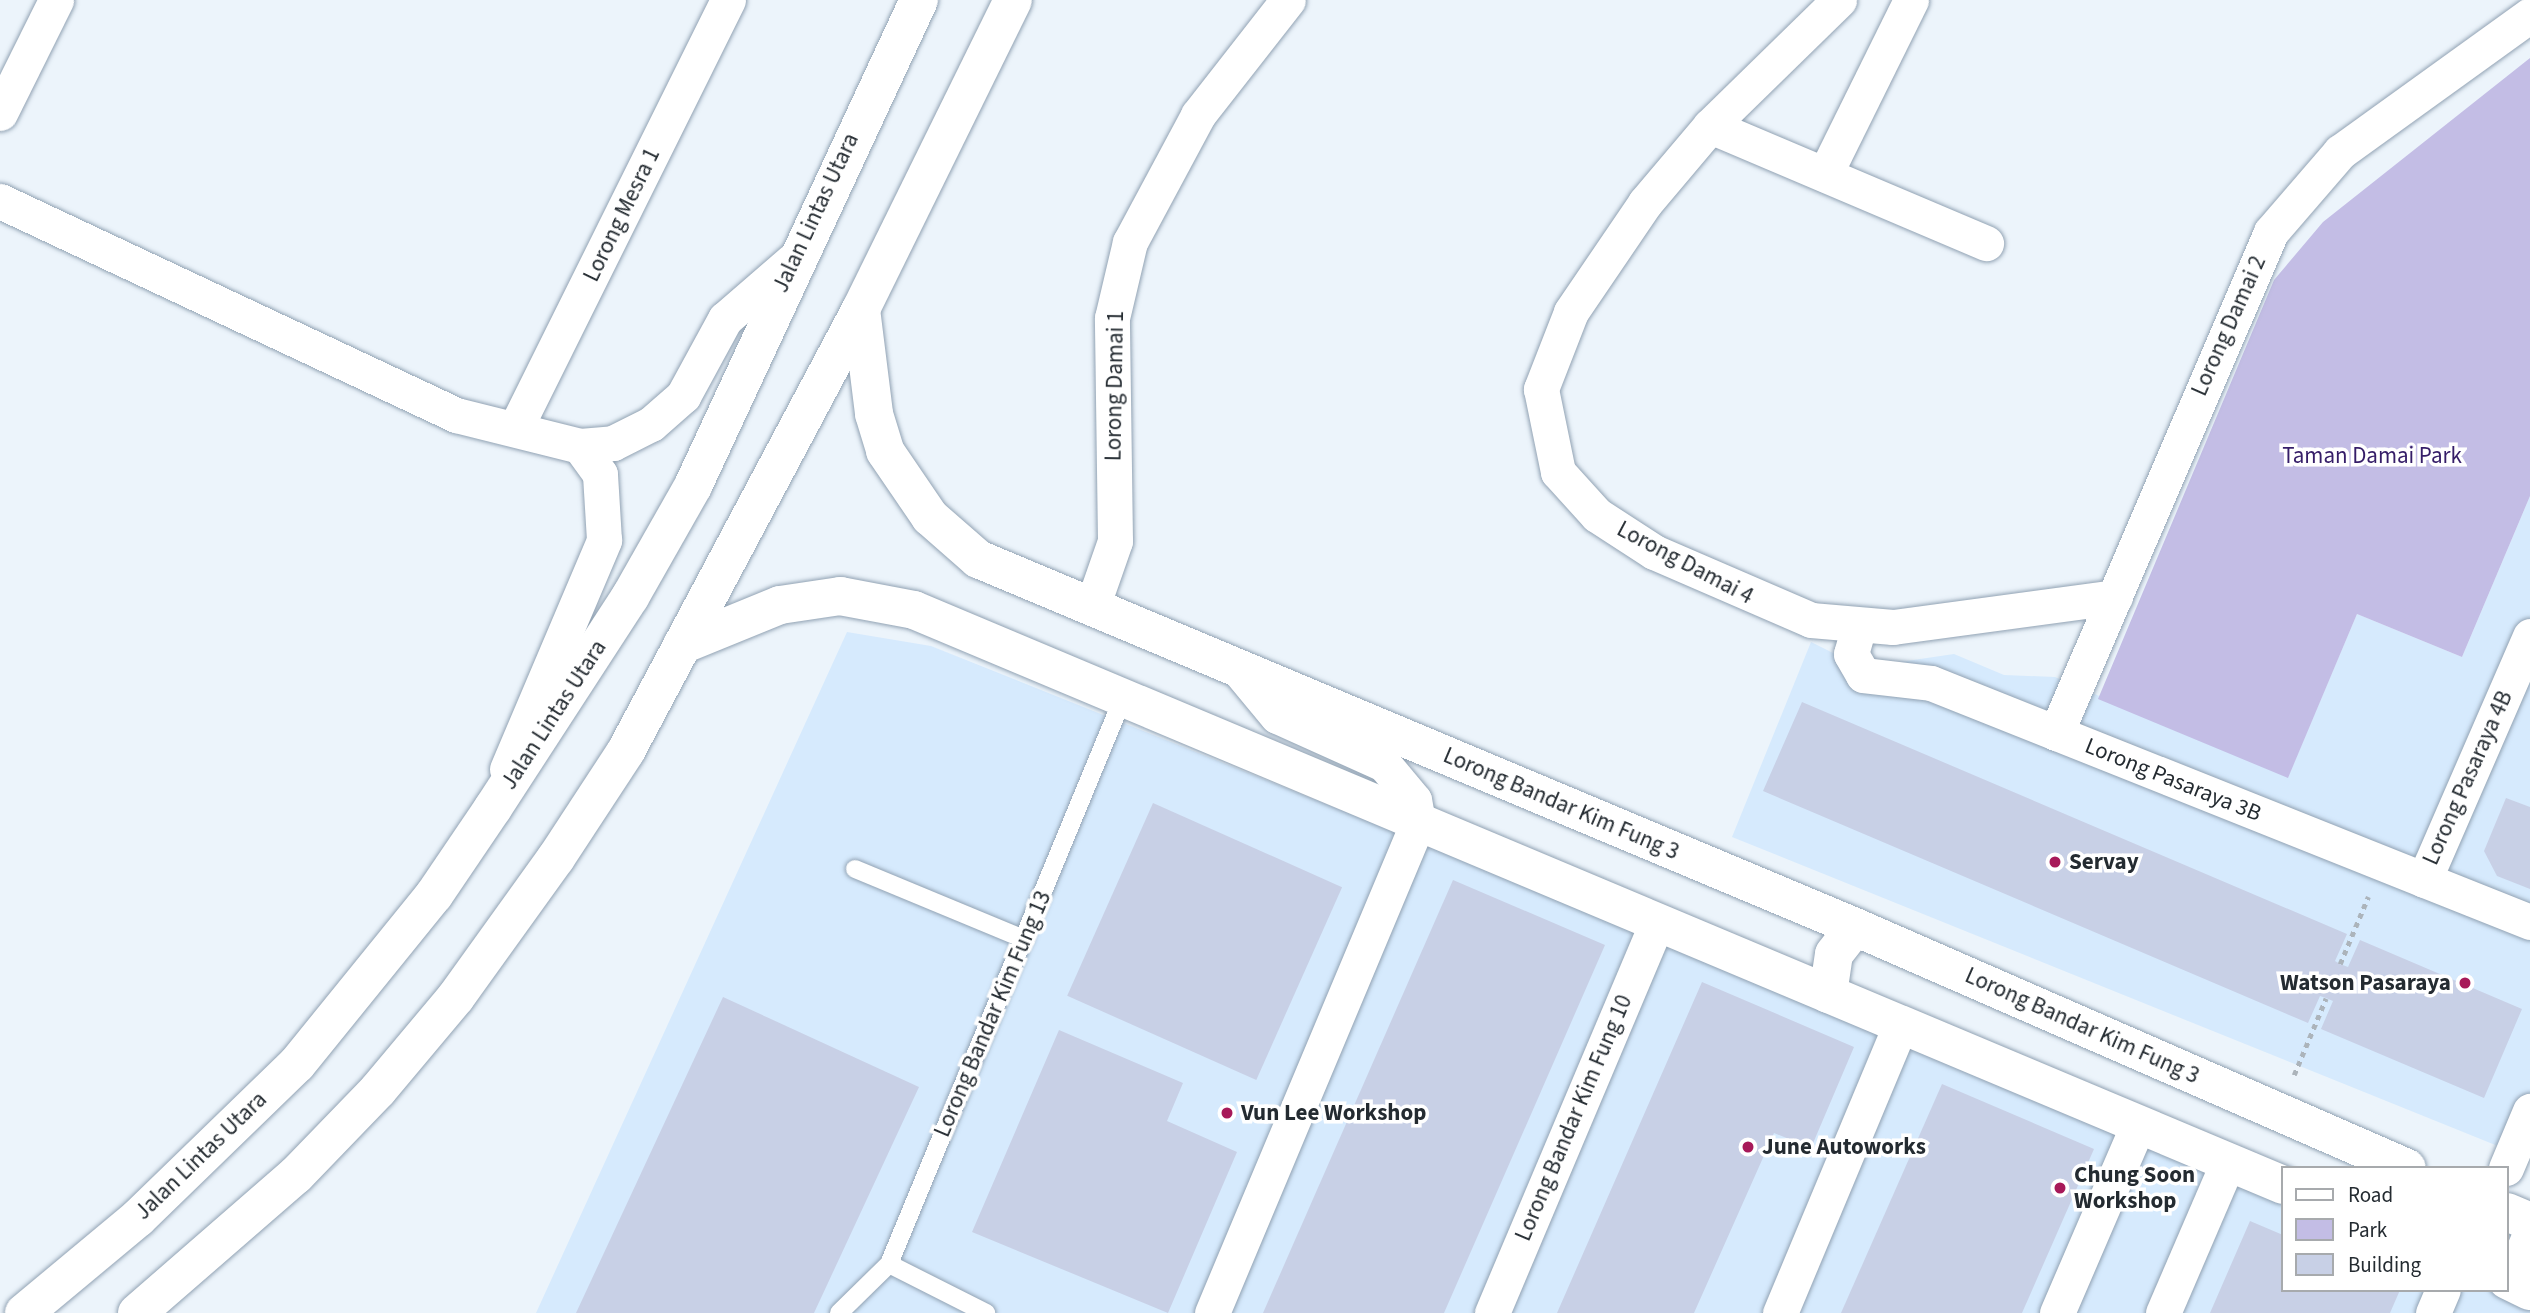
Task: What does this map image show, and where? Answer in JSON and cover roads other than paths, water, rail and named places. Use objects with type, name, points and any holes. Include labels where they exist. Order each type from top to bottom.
[{"type":"main road","name":"Jalan Lintas Utara","points":[[24,1313],[138,1218],[297,1064],[433,895],[493,808],[630,597],[693,486],[792,261],[919,0]]},
{"type":"main road","points":[[137,1313],[296,1175],[456,997],[619,762],[861,309],[1013,0]]},
{"type":"main road","name":"Lorong Bandar Kim Fung 3","points":[[861,309],[874,414],[886,451],[922,506],[978,559],[1854,927],[2402,1166]]},
{"type":"main road","points":[[682,645],[780,605],[864,599],[914,610],[2282,1185]]},
{"type":"main road","points":[[1828,994],[1834,954],[1854,927]]},
{"type":"main road","points":[[2509,1213],[2530,1222]]},
{"type":"street","points":[[0,113],[56,0]]},
{"type":"street","name":"Lorong Mesra 1","points":[[515,429],[728,0]]},
{"type":"street","name":"Lorong Damai 1","points":[[1092,607],[1115,541],[1112,318],[1130,242],[1198,115],[1288,0]]},
{"type":"street","name":"Lorong Damai 4","points":[[1839,0],[1710,126],[1644,203],[1551,350],[1541,390],[1558,472],[1597,515],[1654,552],[1767,606],[1858,626],[1962,620],[2115,597]]},
{"type":"street","points":[[1825,174],[1911,0]]},
{"type":"street","name":"Lorong Damai 2","points":[[2056,733],[2271,232],[2340,152],[2530,15]]},
{"type":"street","points":[[1710,126],[1986,243]]},
{"type":"street","points":[[0,201],[456,415],[580,446],[612,443],[651,424],[683,396],[725,319],[792,261]]},
{"type":"street","points":[[493,808],[604,540],[600,474],[580,446]]},
{"type":"street","name":"Lorong Pasaraya 3B","points":[[1858,626],[1851,654],[1863,675],[1931,683],[2530,922]]},
{"type":"street","name":"Lorong Pasaraya 4B","points":[[2424,880],[2530,636]]},
{"type":"street","points":[[1212,1313],[1418,822],[1414,800],[1384,764],[1277,716],[1238,669]]},
{"type":"street","name":"Lorong Bandar Kim Fung 10","points":[[1492,1313],[1657,922]]},
{"type":"street","points":[[1780,1313],[1900,1024]]},
{"type":"street","points":[[2507,1166],[2530,1111]]},
{"type":"street","points":[[2057,1313],[2138,1125]]},
{"type":"street","points":[[2163,1313],[2228,1162]]},
{"type":"street","points":[[2516,1284],[2530,1234]]},
{"type":"street","points":[[2433,1313],[2442,1292]]},
{"type":"lane","name":"Lorong Bandar Kim Fung 13","points":[[839,1313],[889,1264],[1124,698]]},
{"type":"lane","points":[[855,869],[1024,939]]},
{"type":"lane","points":[[889,1264],[986,1313]]},
{"type":"place","name":"Servay","points":[[2055,862]]},
{"type":"place","name":"Watson Pasaraya","points":[[2465,983]]},
{"type":"place","name":"Vun Lee Workshop","points":[[1227,1113]]},
{"type":"place","name":"June Autoworks","points":[[1748,1147]]},
{"type":"place","name":"Chung Soon Workshop","points":[[2060,1188]]},
{"type":"park label","name":"Taman Damai Park","points":[[2372,456]]}]
